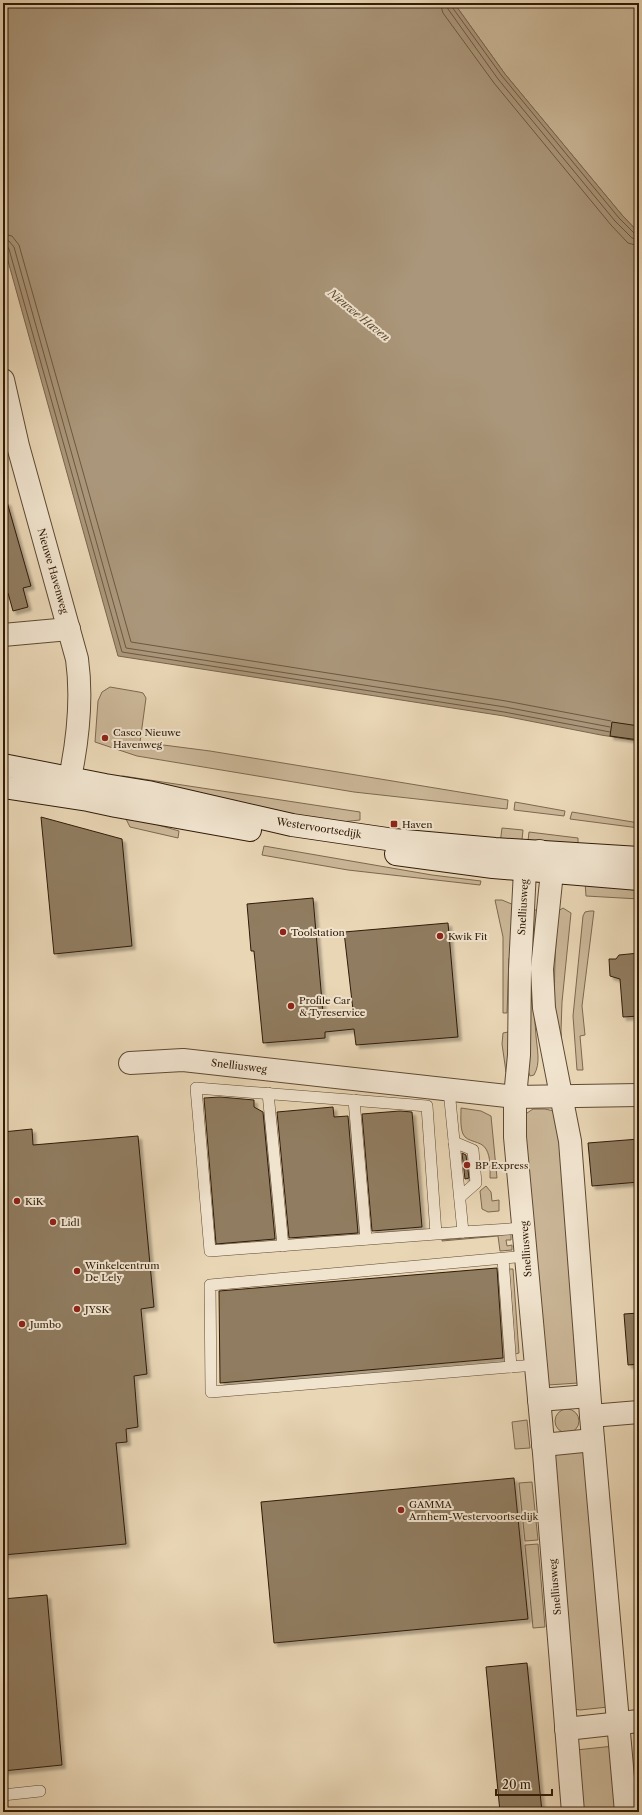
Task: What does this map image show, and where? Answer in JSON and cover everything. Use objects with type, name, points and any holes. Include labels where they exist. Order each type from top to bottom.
[{"type":"street","name":"Nieuwe Havenweg","points":[[3,380],[18,446],[69,629],[79,675],[80,695],[70,780]]},
{"type":"street","points":[[3,635],[69,629]]},
{"type":"street","name":"Westervoortsedijk","points":[[3,765],[70,780],[313,842],[461,863],[525,870],[639,879]]},
{"type":"street","name":"Westervoortsedijk","points":[[3,787],[70,780],[148,792],[292,824],[394,840],[639,858]]},
{"type":"street","points":[[540,851],[552,872],[542,969],[544,1008],[570,1141],[593,1440],[629,1722],[626,1812]]},
{"type":"street","name":"Snelliusweg","points":[[540,851],[525,870],[520,969],[519,1055],[514,1097],[515,1137],[543,1445],[573,1812]]},
{"type":"street","name":"Snelliusweg","points":[[130,1063],[183,1060],[514,1097],[639,1095]]},
{"type":"street","points":[[539,1400],[639,1412]]},
{"type":"street","points":[[543,1445],[593,1440]]},
{"type":"street","points":[[566,1729],[629,1722]]},
{"type":"lane","points":[[436,1234],[427,1106],[196,1088],[210,1251],[524,1228]]},
{"type":"lane","points":[[449,1090],[463,1232]]},
{"type":"lane","points":[[268,1094],[283,1246]]},
{"type":"lane","points":[[354,1100],[366,1239]]},
{"type":"lane","points":[[454,1142],[473,1150],[476,1183],[460,1197]]},
{"type":"lane","points":[[526,1256],[210,1285],[211,1392],[536,1365]]},
{"type":"lane","points":[[503,1259],[511,1367]]},
{"type":"lane","points":[[3,1795],[40,1791]]},
{"type":"shaded area","points":[[454,3],[639,3],[639,233],[622,215],[505,74]]},
{"type":"shaded area","points":[[110,687],[143,693],[146,698],[140,742],[210,751],[508,800],[507,809],[354,792],[137,756],[95,742],[98,701],[102,692]]},
{"type":"shaded area","points":[[123,776],[360,812],[360,820],[323,824],[118,777]]},
{"type":"shaded area","points":[[515,802],[565,811],[564,816],[514,810]]},
{"type":"shaded area","points":[[572,812],[639,823],[639,828],[570,819]]},
{"type":"shaded area","points":[[124,815],[179,831],[178,838],[130,827]]},
{"type":"shaded area","points":[[502,828],[523,830],[522,840],[528,841],[529,832],[578,838],[578,849],[500,844]]},
{"type":"shaded area","points":[[264,846],[432,875],[481,881],[480,885],[348,870],[262,855]]},
{"type":"shaded area","points":[[585,882],[639,883],[639,899],[586,896]]},
{"type":"shaded area","points":[[495,900],[502,900],[514,905],[517,952],[509,958],[507,1013],[503,1013],[503,937]]},
{"type":"shaded area","points":[[563,908],[571,913],[562,1002],[561,1031],[564,1073],[560,1062],[555,1013],[555,955],[558,911]]},
{"type":"shaded area","points":[[533,910],[538,910],[534,1004],[538,1061],[534,1075],[530,1076],[526,1065]]},
{"type":"shaded area","points":[[594,911],[582,1006],[585,1035],[580,1036],[583,1070],[577,1070],[573,1016],[583,916],[585,912]]},
{"type":"shaded area","points":[[508,1032],[512,1037],[506,1072],[502,1044],[503,1033]]},
{"type":"shaded area","points":[[461,1108],[481,1111],[491,1116],[497,1178],[490,1178],[488,1152],[484,1146],[468,1139],[463,1134],[461,1125]]},
{"type":"shaded area","points":[[533,1109],[554,1111],[561,1120],[578,1383],[548,1385],[522,1119]]},
{"type":"shaded area","points":[[486,1186],[491,1192],[492,1201],[499,1200],[499,1211],[488,1212],[482,1209],[480,1191]]},
{"type":"shaded area","points":[[511,1234],[511,1240],[506,1240],[507,1246],[512,1245],[512,1250],[500,1251],[498,1236],[442,1241],[442,1240]]},
{"type":"shaded area","points":[[509,1269],[513,1269],[519,1353],[515,1354]]},
{"type":"shaded area","points":[[567,1409],[575,1413],[579,1421],[575,1429],[567,1433],[559,1429],[555,1421],[559,1413]]},
{"type":"shaded area","points":[[527,1420],[530,1448],[515,1449],[512,1422]]},
{"type":"shaded area","points":[[587,1451],[608,1707],[580,1710],[574,1709],[554,1455]]},
{"type":"shaded area","points":[[532,1482],[538,1540],[525,1541],[519,1483]]},
{"type":"shaded area","points":[[538,1544],[545,1627],[533,1628],[525,1545]]},
{"type":"shaded area","points":[[614,1746],[620,1812],[581,1812],[576,1750]]},
{"type":"water","name":"Nieuwe Haven","points":[[3,3],[454,3],[505,74],[622,215],[639,233],[639,741],[504,716],[118,656],[3,243]]},
{"type":"building","points":[[3,502],[7,502],[31,586],[23,588],[28,607],[13,611],[8,593],[3,594]]},
{"type":"building","points":[[612,722],[639,726],[639,740],[610,736]]},
{"type":"building","points":[[41,817],[122,839],[132,946],[54,954]]},
{"type":"building","points":[[313,898],[323,1013],[353,1010],[344,932],[448,923],[458,1037],[356,1045],[354,1029],[325,1032],[325,1038],[263,1043],[254,951],[251,951],[247,904]]},
{"type":"building","points":[[639,953],[639,1016],[623,1017],[620,979],[610,976],[609,959],[616,959],[619,955]]},
{"type":"building","points":[[220,1097],[254,1100],[254,1107],[263,1112],[275,1239],[216,1244],[204,1098]]},
{"type":"building","points":[[333,1107],[334,1117],[348,1116],[358,1233],[289,1238],[277,1112]]},
{"type":"building","points":[[400,1111],[412,1112],[422,1227],[372,1231],[362,1114]]},
{"type":"building","name":"Winkelcentrum De Lely","points":[[32,1129],[33,1145],[138,1136],[154,1307],[141,1309],[147,1374],[134,1376],[138,1427],[126,1429],[127,1442],[116,1443],[126,1544],[3,1555],[3,1132]]},
{"type":"building","points":[[639,1139],[639,1182],[592,1186],[588,1143]]},
{"type":"building","points":[[462,1153],[466,1155],[469,1178],[465,1179]]},
{"type":"building","points":[[497,1268],[503,1358],[220,1383],[219,1291]]},
{"type":"building","points":[[639,1313],[639,1364],[628,1365],[624,1314]]},
{"type":"building","points":[[514,1478],[528,1619],[274,1643],[261,1502]]},
{"type":"building","points":[[47,1595],[62,1765],[3,1771],[3,1599]]},
{"type":"building","points":[[527,1663],[542,1812],[500,1812],[486,1667]]},
{"type":"place","name":"Casco Nieuwe Havenweg","points":[[105,738]]},
{"type":"place","name":"Haven","points":[[394,824]]},
{"type":"place","name":"Toolstation","points":[[283,932]]},
{"type":"place","name":"Kwik Fit","points":[[440,936]]},
{"type":"place","name":"Profile Car & Tyreservice","points":[[291,1006]]},
{"type":"place","name":"BP Express","points":[[467,1165]]},
{"type":"place","name":"KiK","points":[[17,1201]]},
{"type":"place","name":"Lidl","points":[[53,1222]]},
{"type":"place","name":"Winkelcentrum De Lely","points":[[77,1271]]},
{"type":"place","name":"JYSK","points":[[77,1309]]},
{"type":"place","name":"Jumbo","points":[[22,1324]]},
{"type":"place","name":"GAMMA Arnhem-Westervoortsedijk","points":[[401,1510]]}]
